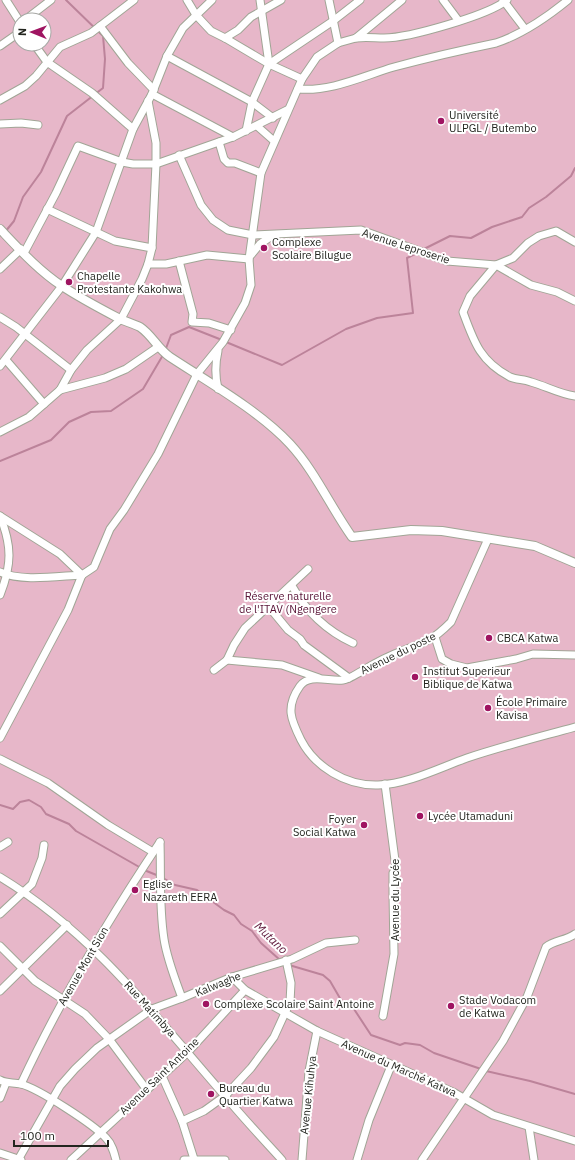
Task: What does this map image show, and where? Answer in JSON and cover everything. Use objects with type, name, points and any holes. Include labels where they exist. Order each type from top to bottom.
[{"type":"street","points":[[6,0],[14,12]]},
{"type":"street","points":[[35,12],[51,0]]},
{"type":"street","points":[[0,100],[25,86],[36,76],[60,48],[96,29],[134,0]]},
{"type":"street","points":[[187,0],[196,15],[211,31],[269,64],[302,79]]},
{"type":"street","points":[[0,366],[26,335],[62,286],[96,232],[133,130],[153,92],[167,56],[183,28],[212,0]]},
{"type":"street","points":[[260,0],[269,64]]},
{"type":"street","points":[[225,38],[238,30],[251,17],[281,0]]},
{"type":"street","points":[[329,0],[332,21],[338,43]]},
{"type":"street","points":[[246,131],[252,102],[269,64],[360,0]]},
{"type":"street","points":[[356,38],[402,0]]},
{"type":"street","points":[[443,0],[458,20]]},
{"type":"street","points":[[298,89],[317,89],[333,86],[395,67],[496,44],[540,23],[568,0]]},
{"type":"street","points":[[0,572],[8,576],[21,579],[82,575],[94,567],[110,530],[158,454],[197,374],[221,345],[249,294],[251,285],[249,258],[261,173],[287,110],[302,79],[317,57],[338,43],[356,38],[384,38],[413,34],[486,12],[505,1],[525,30]]},
{"type":"street","points":[[96,29],[153,92],[233,137]]},
{"type":"street","points":[[0,46],[12,38]]},
{"type":"street","points":[[40,52],[47,62],[94,96],[133,130]]},
{"type":"street","points":[[167,56],[252,102],[273,118]]},
{"type":"street","points":[[0,432],[29,417],[60,390],[72,370],[87,350],[121,319],[148,264],[152,248],[156,143],[148,101]]},
{"type":"street","points":[[0,269],[22,251],[47,209],[78,146],[122,162],[141,165],[156,164],[233,137],[287,110]]},
{"type":"street","points":[[0,124],[21,123],[38,125]]},
{"type":"street","points":[[257,126],[274,141]]},
{"type":"street","points":[[219,142],[224,159],[228,163],[235,163],[261,173]]},
{"type":"street","name":"Avenue Leproserie","points":[[179,155],[195,195],[213,220],[228,230],[253,235],[361,230],[447,261],[496,265],[531,285],[557,292],[575,301]]},
{"type":"street","points":[[47,209],[115,241],[152,248]]},
{"type":"street","points":[[2,231],[22,251],[62,286],[121,319],[138,326],[148,333],[169,357],[245,407],[290,444],[321,485],[334,511],[352,537],[411,530],[442,531],[535,546],[575,563]]},
{"type":"street","points":[[575,242],[556,231],[539,236],[528,243],[513,258],[496,265],[470,296],[462,312],[470,333],[489,363],[510,377],[531,382],[567,395],[575,396]]},
{"type":"street","points":[[249,258],[254,249],[273,235]]},
{"type":"street","points":[[148,264],[166,264],[207,255],[249,258]]},
{"type":"street","points":[[179,261],[193,314],[192,322],[209,323],[230,331]]},
{"type":"street","points":[[0,317],[72,370]]},
{"type":"street","points":[[218,390],[215,363],[221,345]]},
{"type":"street","points":[[60,390],[105,378],[126,368],[160,348]]},
{"type":"street","points":[[6,360],[44,404]]},
{"type":"street","points":[[0,516],[60,554],[82,575]]},
{"type":"street","points":[[0,516],[8,537],[10,561],[8,576],[0,595]]},
{"type":"street","name":"Avenue du poste","points":[[488,539],[451,622],[435,637],[380,660],[349,678],[342,680],[320,678],[310,680],[300,685],[290,708],[291,719],[307,750],[317,762],[342,778],[377,785],[404,781],[504,747],[575,727]]},
{"type":"street","points":[[214,670],[228,660],[234,645],[245,628],[292,586],[308,569]]},
{"type":"street","points":[[0,738],[68,610],[82,575]]},
{"type":"street","points":[[292,586],[315,616],[339,636],[353,643]]},
{"type":"street","points":[[269,607],[288,630],[300,639],[304,645],[349,678]]},
{"type":"street","points":[[435,637],[442,659],[451,664],[467,668],[516,660],[533,654],[575,655]]},
{"type":"street","points":[[228,660],[282,665],[320,678]]},
{"type":"street","points":[[0,759],[48,783],[108,824],[153,852]]},
{"type":"street","name":"Avenue du Lycée","points":[[382,1016],[394,954],[393,873],[396,868],[385,784]]},
{"type":"street","points":[[0,847],[8,842]]},
{"type":"street","name":"Avenue Mont Sion","points":[[21,1084],[48,1026],[93,949],[160,842],[164,941],[169,962],[182,998]]},
{"type":"street","points":[[0,914],[32,884],[40,863],[44,845]]},
{"type":"street","name":"Rue Matimbya","points":[[0,877],[24,891],[68,925],[93,949],[152,1009],[225,1096],[282,1160]]},
{"type":"street","points":[[0,991],[68,925]]},
{"type":"street","points":[[422,1160],[465,1099],[503,1041],[524,1002],[546,947],[552,942],[561,941],[575,934]]},
{"type":"street","name":"Kalwaghe","points":[[19,1160],[60,1086],[74,1069],[109,1039],[152,1009],[232,977],[286,960],[326,943],[355,940]]},
{"type":"street","points":[[0,946],[35,981],[85,1014],[109,1039],[147,1090]]},
{"type":"street","points":[[182,1121],[199,1114],[225,1096],[251,1068],[274,1037],[290,1002],[291,983],[286,960]]},
{"type":"street","name":"Avenue du Marché Katwa","points":[[232,977],[245,990],[317,1031],[465,1099],[493,1115],[529,1128],[575,1141]]},
{"type":"street","name":"Avenue Saint Antoine","points":[[71,1160],[188,1052],[245,990]]},
{"type":"street","name":"Avenue Kihuhya","points":[[302,1160],[309,1071],[317,1031]]},
{"type":"street","points":[[357,1160],[369,1120],[391,1066]]},
{"type":"street","points":[[162,1076],[182,1121],[190,1160]]},
{"type":"street","points":[[0,1098],[3,1081],[21,1084],[52,1100],[100,1133],[110,1143],[116,1160]]},
{"type":"street","points":[[529,1128],[534,1160]]},
{"type":"street","points":[[0,1152],[19,1160]]},
{"type":"street","points":[[184,1160],[225,1160]]},
{"type":"green space","name":"Réserve naturelle de l'ITAV (Ngengere","points":[[0,0],[575,0],[575,1160],[0,1160]]},
{"type":"waterway","points":[[5,232],[14,221],[23,197],[41,172],[67,116],[103,88],[105,59],[103,36],[66,0]]},
{"type":"waterway","points":[[422,250],[450,236],[471,238],[492,227],[522,217],[529,208],[546,197],[571,176],[575,168]]},
{"type":"waterway","points":[[226,342],[282,365],[346,329],[377,318],[413,313],[407,258],[419,252]]},
{"type":"waterway","points":[[165,351],[171,335],[189,327],[222,340]]},
{"type":"waterway","points":[[0,461],[51,440],[69,422],[91,412],[111,411],[143,389],[163,355]]},
{"type":"waterway","name":"Mutano","points":[[0,805],[13,809],[20,802],[29,800],[41,807],[46,814],[69,824],[76,831],[141,868]]},
{"type":"waterway","name":"Mutano","points":[[144,870],[159,876]]},
{"type":"waterway","name":"Mutano","points":[[163,878],[175,885],[197,890],[224,910],[234,915],[241,924],[252,931],[261,943],[280,960]]},
{"type":"waterway","name":"Mutano","points":[[289,965],[323,975],[330,981],[341,1000],[352,1006],[371,1035],[400,1045],[405,1043],[420,1045],[434,1053],[481,1069]]},
{"type":"waterway","name":"Mutano","points":[[486,1071],[530,1081],[575,1094]]},
{"type":"place","name":"Université ULPGL / Butembo","points":[[441,121]]},
{"type":"place","name":"Complexe Scolaire Bilugue","points":[[264,248]]},
{"type":"place","name":"Chapelle Protestante Kakohwa","points":[[69,282]]},
{"type":"place","name":"CBCA Katwa","points":[[489,638]]},
{"type":"place","name":"Institut Superieur Biblique de Katwa","points":[[415,677]]},
{"type":"place","name":"École Primaire Kavisa","points":[[488,708]]},
{"type":"place","name":"Lycée Utamaduni","points":[[420,816]]},
{"type":"place","name":"Foyer Social Katwa","points":[[364,825]]},
{"type":"place","name":"Eglise Nazareth EERA","points":[[135,890]]},
{"type":"place","name":"Complexe Scolaire Saint Antoine","points":[[206,1004]]},
{"type":"place","name":"Stade Vodacom de Katwa","points":[[451,1006]]},
{"type":"place","name":"Bureau du Quartier Katwa","points":[[211,1094]]}]
